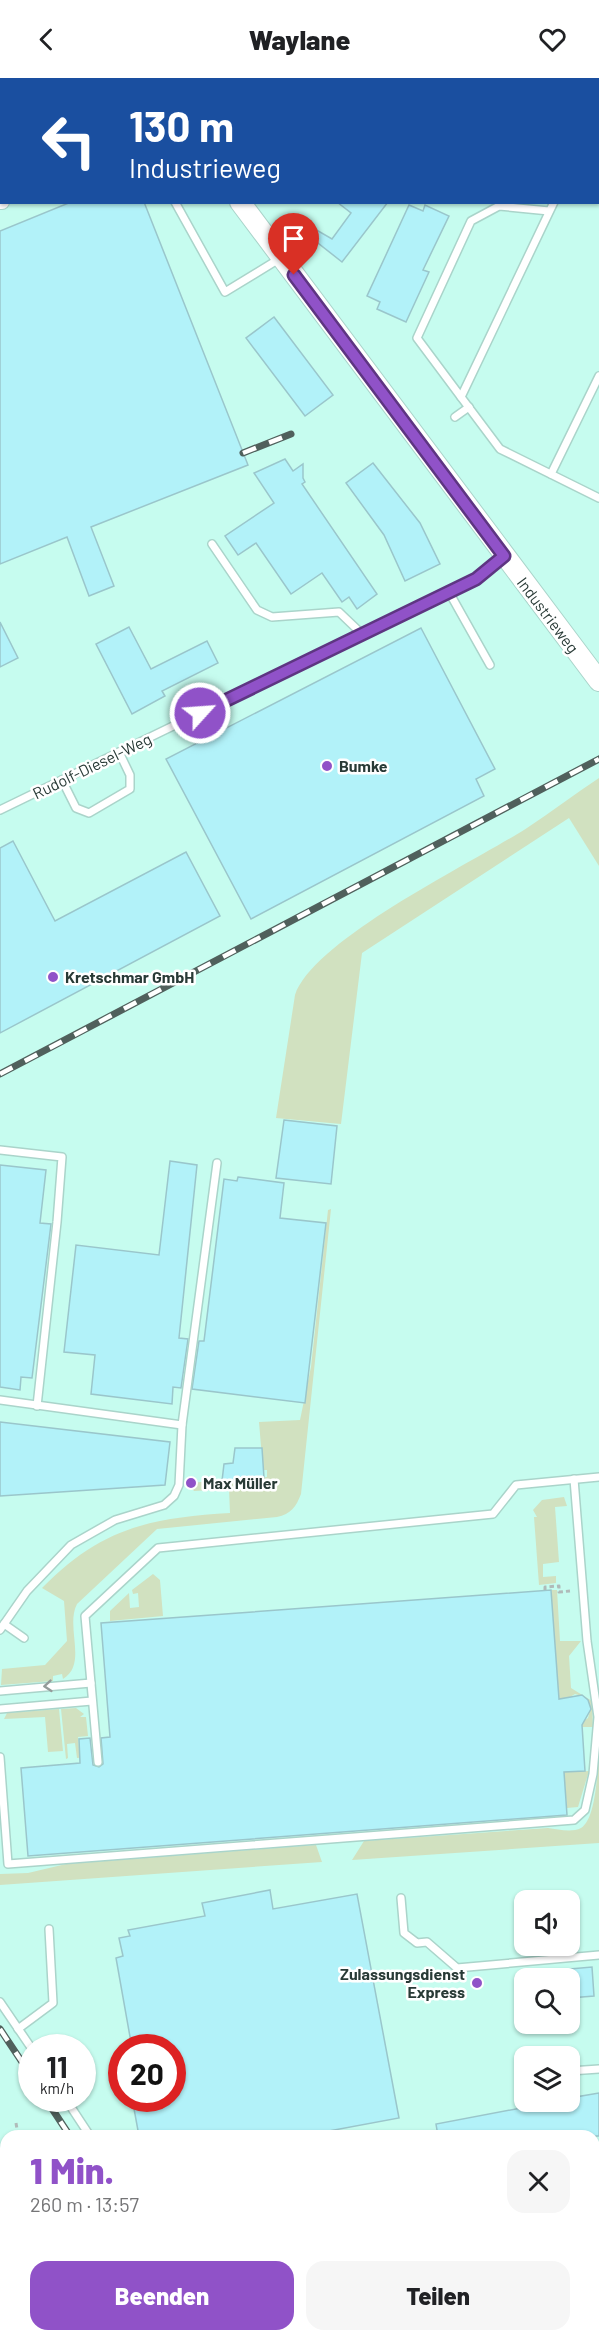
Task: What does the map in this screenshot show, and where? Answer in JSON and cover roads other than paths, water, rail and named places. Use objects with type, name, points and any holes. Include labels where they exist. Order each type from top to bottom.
[{"type":"street","name":"Industrieweg","points":[[241,204],[599,681]]},
{"type":"lane","points":[[176,204],[225,291],[281,258]]},
{"type":"lane","points":[[461,397],[553,204]]},
{"type":"lane","points":[[549,211],[499,206],[471,221],[417,338],[500,449],[599,498]]},
{"type":"lane","points":[[551,474],[599,376]]},
{"type":"lane","points":[[455,417],[469,407]]},
{"type":"lane","points":[[212,544],[257,610],[272,617],[339,612],[362,634]]},
{"type":"lane","name":"Rudolf-Diesel-Weg","points":[[0,810],[476,579],[504,556]]},
{"type":"lane","points":[[449,592],[490,665]]},
{"type":"lane","points":[[62,780],[76,808],[89,813],[130,789],[130,775],[119,752]]},
{"type":"lane","points":[[0,1150],[62,1157],[37,1406]]},
{"type":"lane","points":[[24,1638],[2,1627],[27,1591],[71,1545],[115,1520],[164,1505],[174,1497],[179,1485],[182,1425],[217,1163]]},
{"type":"lane","points":[[0,1400],[182,1425]]},
{"type":"lane","points":[[98,1762],[85,1616],[158,1548],[493,1514],[516,1485],[599,1477]]},
{"type":"lane","points":[[0,1757],[8,1864],[574,1820],[585,1810],[593,1774],[598,1717],[587,1641],[574,1479]]},
{"type":"lane","points":[[0,1691],[91,1683]]},
{"type":"lane","points":[[0,1709],[92,1701]]},
{"type":"lane","points":[[401,1898],[404,1933],[417,1943],[427,1942],[457,1968],[599,1955]]},
{"type":"lane","points":[[18,2029],[53,2003],[49,1929]]},
{"type":"lane","points":[[0,2002],[22,2034]]},
{"type":"lane","points":[[580,2071],[599,2069]]},
{"type":"lane","points":[[74,2112],[86,2130]]},
{"type":"railway","points":[[243,453],[291,434]]},
{"type":"railway","points":[[0,1074],[599,759]]},
{"type":"railway","points":[[0,2029],[18,2056]]},
{"type":"railway","points":[[54,2112],[66,2130]]},
{"type":"place","name":"Bumke","points":[[327,766]]},
{"type":"place","name":"Kretschmar GmbH","points":[[53,977]]},
{"type":"place","name":"Max Müller","points":[[191,1483]]},
{"type":"place","name":"Zulassungsdienst Express","points":[[477,1983]]}]
